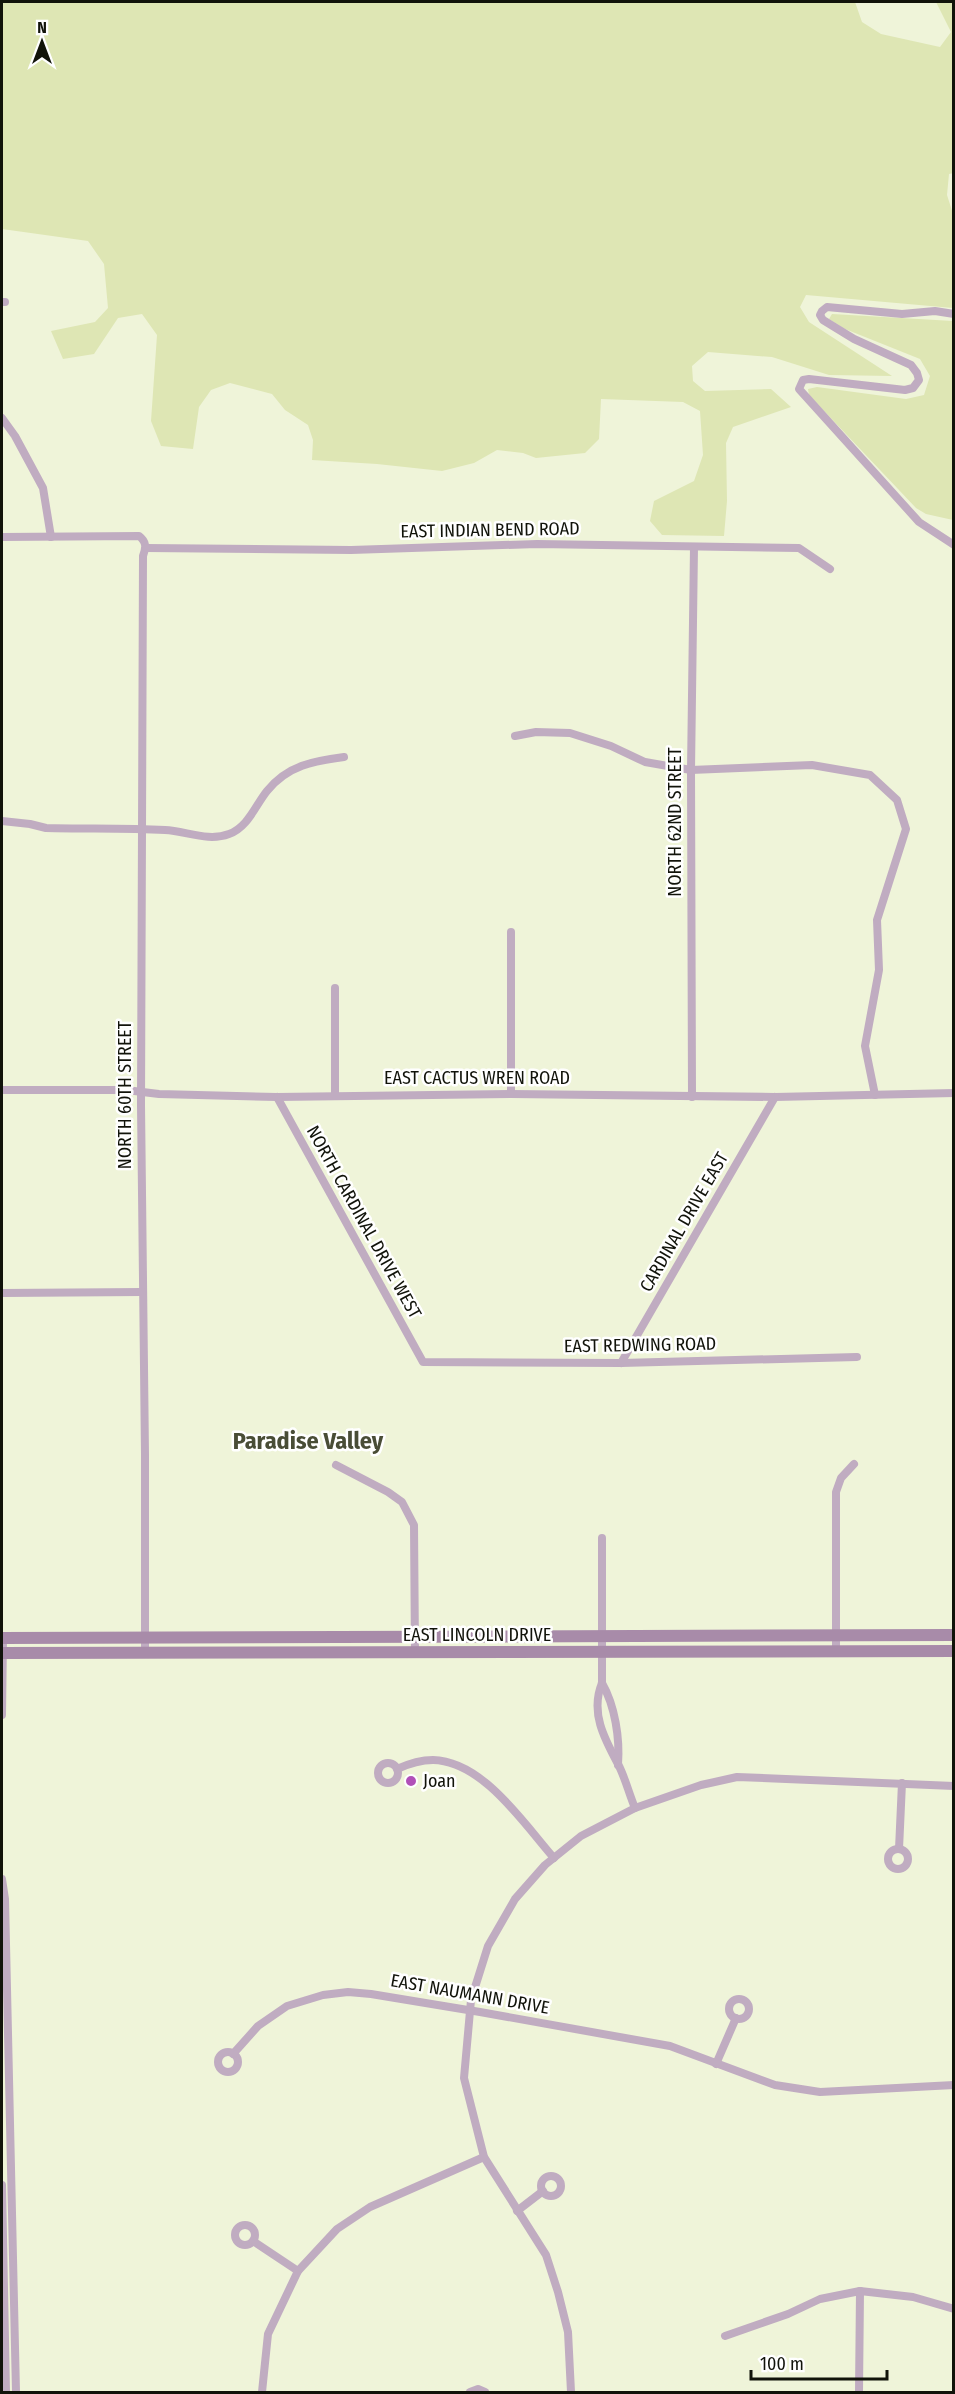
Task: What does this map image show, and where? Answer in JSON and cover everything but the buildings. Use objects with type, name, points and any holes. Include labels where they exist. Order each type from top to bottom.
[{"type":"main road","name":"EAST LINCOLN DRIVE","points":[[2,1638],[954,1635]]},
{"type":"main road","points":[[266,1637],[266,1653]]},
{"type":"main road","name":"EAST LINCOLN DRIVE","points":[[2,1653],[954,1651]]},
{"type":"street","points":[[954,314],[935,311],[902,314],[827,307],[820,315],[823,320],[854,339],[910,365],[917,373],[919,380],[913,388],[905,390],[809,379],[803,380],[799,389],[919,522],[954,545]]},
{"type":"street","points":[[2,418],[15,435],[43,488],[51,537],[2,537]]},
{"type":"street","name":"NORTH 60TH STREET","points":[[51,537],[139,536],[146,548],[143,556],[141,1092],[145,1653]]},
{"type":"street","name":"EAST INDIAN BEND ROAD","points":[[146,548],[351,550],[537,544],[799,548],[830,568]]},
{"type":"street","name":"NORTH 62ND STREET","points":[[692,1096],[691,770],[694,547]]},
{"type":"street","points":[[515,735],[536,732],[570,733],[611,746],[645,762],[691,770],[812,765],[870,775],[897,800],[906,829],[877,920],[879,970],[865,1046],[875,1095]]},
{"type":"street","points":[[2,821],[46,828],[170,830],[216,837],[239,829],[281,776],[300,765],[344,757]]},
{"type":"street","points":[[511,932],[511,1094]]},
{"type":"street","points":[[335,988],[335,1095]]},
{"type":"street","name":"EAST CACTUS WREN ROAD","points":[[2,1090],[126,1090],[159,1094],[277,1097],[511,1094],[774,1096],[954,1093]]},
{"type":"street","name":"CARDINAL DRIVE EAST","points":[[621,1363],[774,1096]]},
{"type":"street","name":"NORTH CARDINAL DRIVE WEST","points":[[277,1097],[423,1362]]},
{"type":"street","points":[[2,1293],[142,1292]]},
{"type":"street","name":"EAST REDWING ROAD","points":[[423,1362],[621,1363],[857,1357]]},
{"type":"street","points":[[836,1652],[836,1492],[842,1478],[854,1464]]},
{"type":"street","points":[[336,1465],[388,1491],[402,1502],[414,1525],[416,1538],[415,1653]]},
{"type":"street","points":[[602,1538],[602,1683],[596,1697],[605,1743],[618,1765],[634,1808]]},
{"type":"street","points":[[2,1638],[2,1715]]},
{"type":"street","points":[[602,1683],[609,1695],[619,1740],[618,1765]]},
{"type":"street","points":[[397,1769],[411,1763],[433,1760],[471,1771],[511,1808],[554,1858]]},
{"type":"street","points":[[571,2392],[568,2332],[546,2255],[484,2157],[464,2078],[469,2010],[478,1975],[501,1922],[526,1886],[554,1858],[581,1836],[634,1808],[701,1785],[737,1777],[954,1786]]},
{"type":"street","points":[[898,1849],[903,1783]]},
{"type":"street","points":[[2,1879],[5,1899],[6,2392]]},
{"type":"street","name":"EAST NAUMANN DRIVE","points":[[233,2054],[258,2026],[301,2000],[348,1992],[469,2010],[670,2046],[775,2085],[820,2092],[954,2085]]},
{"type":"street","points":[[716,2064],[736,2018]]},
{"type":"street","points":[[262,2392],[268,2334],[298,2271],[337,2229],[370,2207],[484,2157]]},
{"type":"street","points":[[2,2185],[7,2338],[16,2392]]},
{"type":"street","points":[[517,2211],[543,2191]]},
{"type":"street","points":[[253,2241],[298,2271]]},
{"type":"street","points":[[859,2392],[860,2290]]},
{"type":"street","points":[[725,2336],[788,2314],[820,2299],[860,2290],[913,2297],[954,2309]]},
{"type":"street","points":[[470,2392],[478,2389],[485,2392]]},
{"type":"green space","points":[[2,2],[855,2],[862,22],[881,34],[940,47],[951,32],[936,2],[953,2],[954,173],[949,174],[947,195],[954,217],[953,308],[806,295],[800,307],[809,322],[892,376],[829,375],[772,357],[708,352],[692,366],[693,381],[705,391],[771,389],[791,407],[733,427],[726,443],[727,501],[724,536],[662,535],[650,521],[654,501],[694,481],[703,455],[700,411],[683,402],[601,399],[599,439],[585,453],[536,458],[523,453],[497,450],[474,463],[442,471],[312,460],[313,440],[308,425],[285,410],[272,394],[230,383],[211,390],[199,407],[193,449],[161,446],[151,421],[157,335],[142,314],[118,318],[94,354],[63,359],[51,331],[95,322],[108,308],[104,264],[88,241],[2,229]]},
{"type":"green space","points":[[832,314],[953,321],[953,520],[926,514],[916,508],[809,395],[808,389],[817,387],[906,399],[924,395],[930,376],[920,359],[845,329],[829,319]]},
{"type":"place","name":"Joan","points":[[411,1781]]},
{"type":"district","name":"Paradise Valley","points":[[308,1441]]}]
